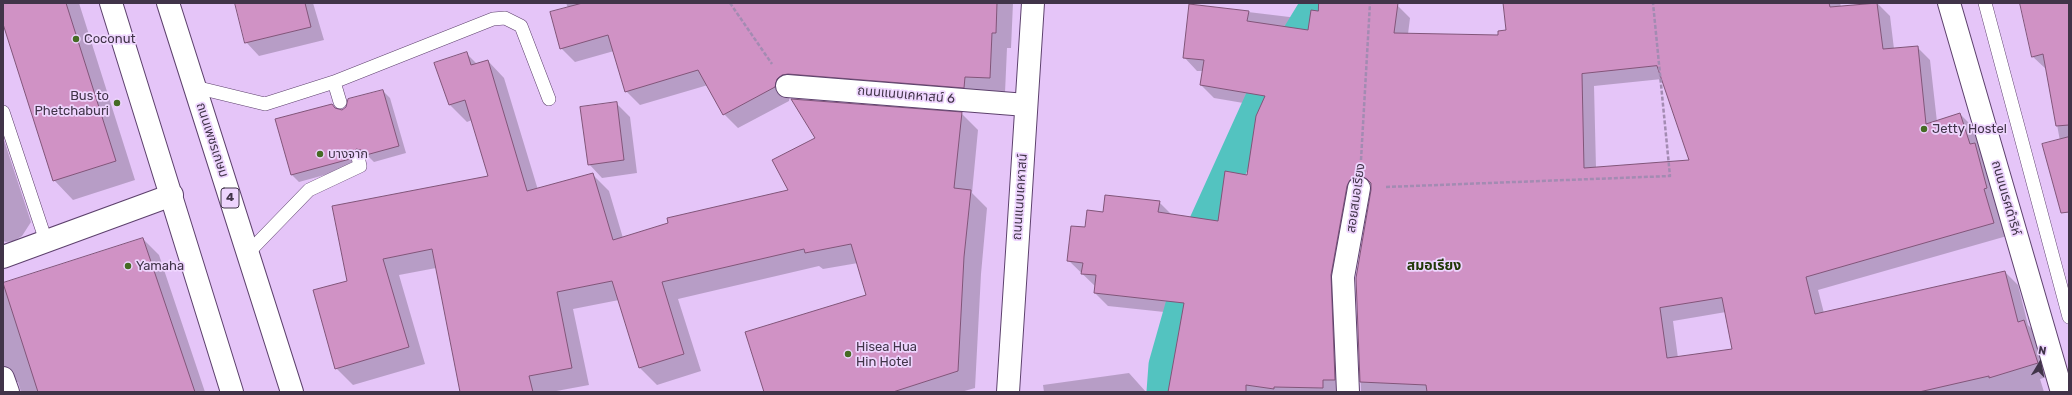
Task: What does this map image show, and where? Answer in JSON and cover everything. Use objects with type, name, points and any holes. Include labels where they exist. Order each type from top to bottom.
[{"type":"street","points":[[111,3],[172,195],[232,392]]},
{"type":"street","name":"ถนนเพชรเกษม","points":[[168,3],[292,392]]},
{"type":"street","name":"ถนนแนบเคหาสน์","points":[[1008,392],[1033,3]]},
{"type":"street","name":"ถนนนเรศดำริห์","points":[[1949,3],[2063,392]]},
{"type":"street","name":"ถนนแนบเคหาสน์ 6","points":[[787,86],[1026,105]]},
{"type":"street","name":"สอยสมอเรียง","points":[[1348,392],[1343,276],[1359,188]]},
{"type":"street","points":[[3,257],[172,195]]},
{"type":"street","points":[[3,378],[8,392]]},
{"type":"lane","points":[[1985,3],[2069,317]]},
{"type":"lane","points":[[195,87],[265,104],[334,82],[493,20],[505,18],[521,26],[548,99]]},
{"type":"lane","points":[[334,82],[340,102]]},
{"type":"lane","points":[[3,112],[46,241]]},
{"type":"lane","points":[[248,254],[309,190],[360,166],[358,157]]},
{"type":"lane","points":[[2063,392],[2069,384]]},
{"type":"path","points":[[730,3],[787,86]]},
{"type":"path","name":"สอยสมอเรียง","points":[[1359,188],[1370,3]]},
{"type":"path","points":[[1359,188],[1670,176],[1653,3]]},
{"type":"building","points":[[3,3],[66,3],[116,161],[53,181],[3,24]]},
{"type":"building","points":[[235,3],[305,3],[311,27],[245,43]]},
{"type":"building","points":[[583,3],[997,3],[996,33],[992,33],[990,78],[965,77],[964,88],[788,74],[782,75],[777,79],[775,87],[723,115],[698,70],[625,92],[608,35],[560,49],[550,12]]},
{"type":"building","points":[[1319,3],[1398,3],[1394,33],[1498,35],[1498,31],[1506,30],[1503,3],[1829,3],[1830,7],[1877,3],[1883,49],[1918,46],[1926,124],[1960,113],[1970,144],[1975,143],[1987,188],[1984,189],[1994,223],[1806,277],[1815,314],[2005,271],[2018,322],[2024,320],[2038,363],[1989,378],[1989,376],[1919,392],[1427,392],[1426,385],[1360,382],[1356,278],[1371,183],[1361,176],[1354,176],[1347,186],[1331,275],[1335,380],[1323,380],[1323,388],[1274,387],[1274,389],[1246,385],[1246,392],[1168,392],[1184,303],[1094,293],[1096,275],[1081,274],[1083,263],[1067,261],[1071,226],[1085,227],[1087,210],[1103,212],[1105,195],[1160,201],[1158,212],[1218,221],[1225,171],[1247,175],[1256,116],[1265,96],[1200,85],[1204,60],[1183,58],[1189,4],[1249,11],[1247,21],[1308,30],[1311,10],[1318,11]],"holes":[[[1657,66],[1689,160],[1584,168],[1582,74]],[[1722,298],[1732,349],[1667,358],[1660,308]]]},
{"type":"building","points":[[2020,3],[2069,3],[2069,125],[2056,126],[2043,54],[2032,57]]},
{"type":"building","points":[[467,52],[471,65],[488,60],[527,191],[593,173],[613,240],[668,223],[667,218],[788,190],[772,160],[815,138],[791,99],[962,112],[954,188],[971,190],[964,257],[958,371],[893,392],[764,392],[745,332],[866,295],[851,244],[805,253],[804,249],[662,282],[684,354],[639,368],[612,281],[557,292],[572,368],[529,376],[533,392],[460,392],[432,249],[383,259],[409,347],[335,369],[313,290],[347,281],[332,206],[488,176],[465,100],[449,105],[434,63]]},
{"type":"building","points":[[383,90],[399,146],[366,155],[361,150],[356,149],[351,154],[350,159],[291,175],[275,119],[332,104],[335,108],[342,110],[346,107],[348,99]]},
{"type":"building","points":[[617,102],[624,160],[588,165],[580,107]]},
{"type":"building","points":[[2069,137],[2069,212],[2061,213],[2042,144]]},
{"type":"building","points":[[143,238],[195,392],[38,392],[3,283]]},
{"type":"waterway","points":[[1163,392],[1165,365],[1205,224],[1268,85],[1318,3]]},
{"type":"place","name":"Coconut","points":[[76,39]]},
{"type":"place","name":"Bus to Phetchaburi","points":[[117,103]]},
{"type":"place","name":"Jetty Hostel","points":[[1924,129]]},
{"type":"place","name":"บางจาก","points":[[320,154]]},
{"type":"place","name":"Yamaha","points":[[128,266]]},
{"type":"place","name":"Hisea Hua Hin Hotel","points":[[848,354]]},
{"type":"district","name":"สมอเรียง","points":[[1434,266]]}]
